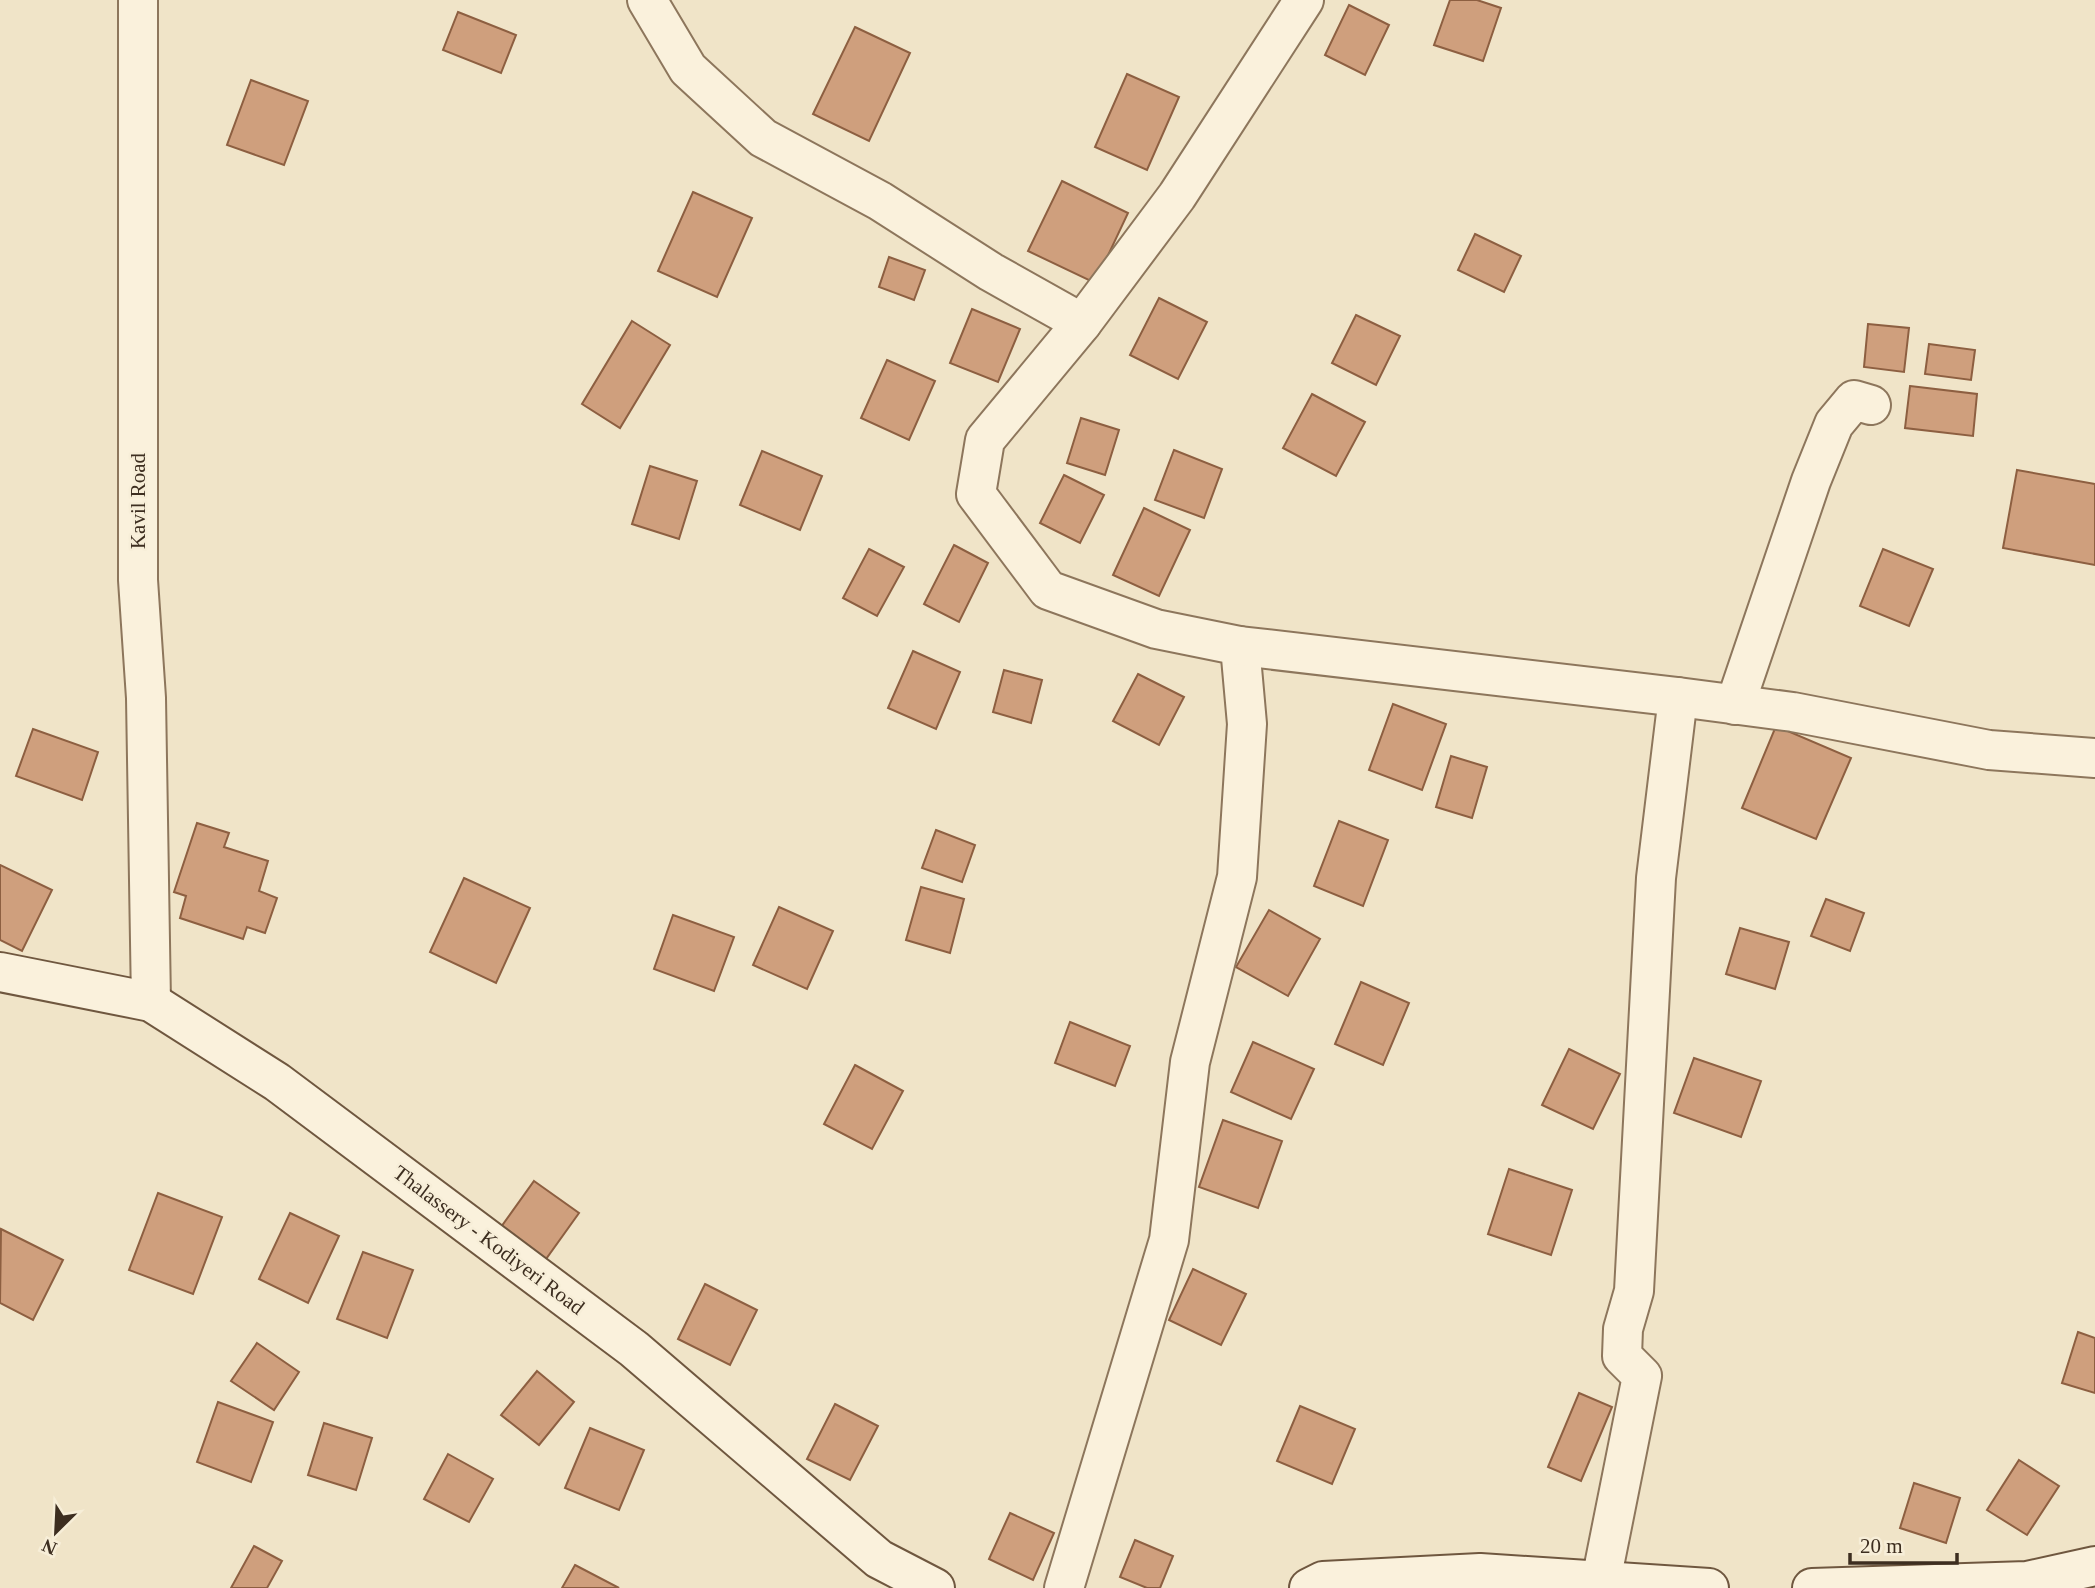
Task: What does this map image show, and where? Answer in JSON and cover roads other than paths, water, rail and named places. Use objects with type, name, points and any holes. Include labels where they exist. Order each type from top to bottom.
[{"type":"street","name":"Kavil Road","points":[[138,0],[138,580],[146,698],[151,1002]]},
{"type":"street","points":[[647,0],[688,69],[764,138],[880,201],[991,272],[1082,323]]},
{"type":"street","points":[[1304,0],[1177,197],[1082,323],[985,440],[976,494],[1048,590],[1156,629],[1240,646],[1793,712],[1989,750],[2095,758]]},
{"type":"street","points":[[1735,705],[1775,583],[1834,424],[1854,400],[1871,405]]},
{"type":"street","points":[[1064,1588],[1169,1240],[1190,1062],[1237,877],[1247,724],[1240,646]]},
{"type":"street","points":[[1601,1581],[1642,1376],[1622,1356],[1623,1329],[1634,1291],[1656,878],[1678,697]]},
{"type":"street","name":"Thalassery - Kodiyeri Road","points":[[0,972],[151,1002],[277,1082],[634,1349],[879,1559],[935,1588]]},
{"type":"street","points":[[1309,1588],[1323,1581],[1480,1573],[1709,1588]]},
{"type":"street","points":[[1812,1588],[2014,1582],[2085,1575]]}]
